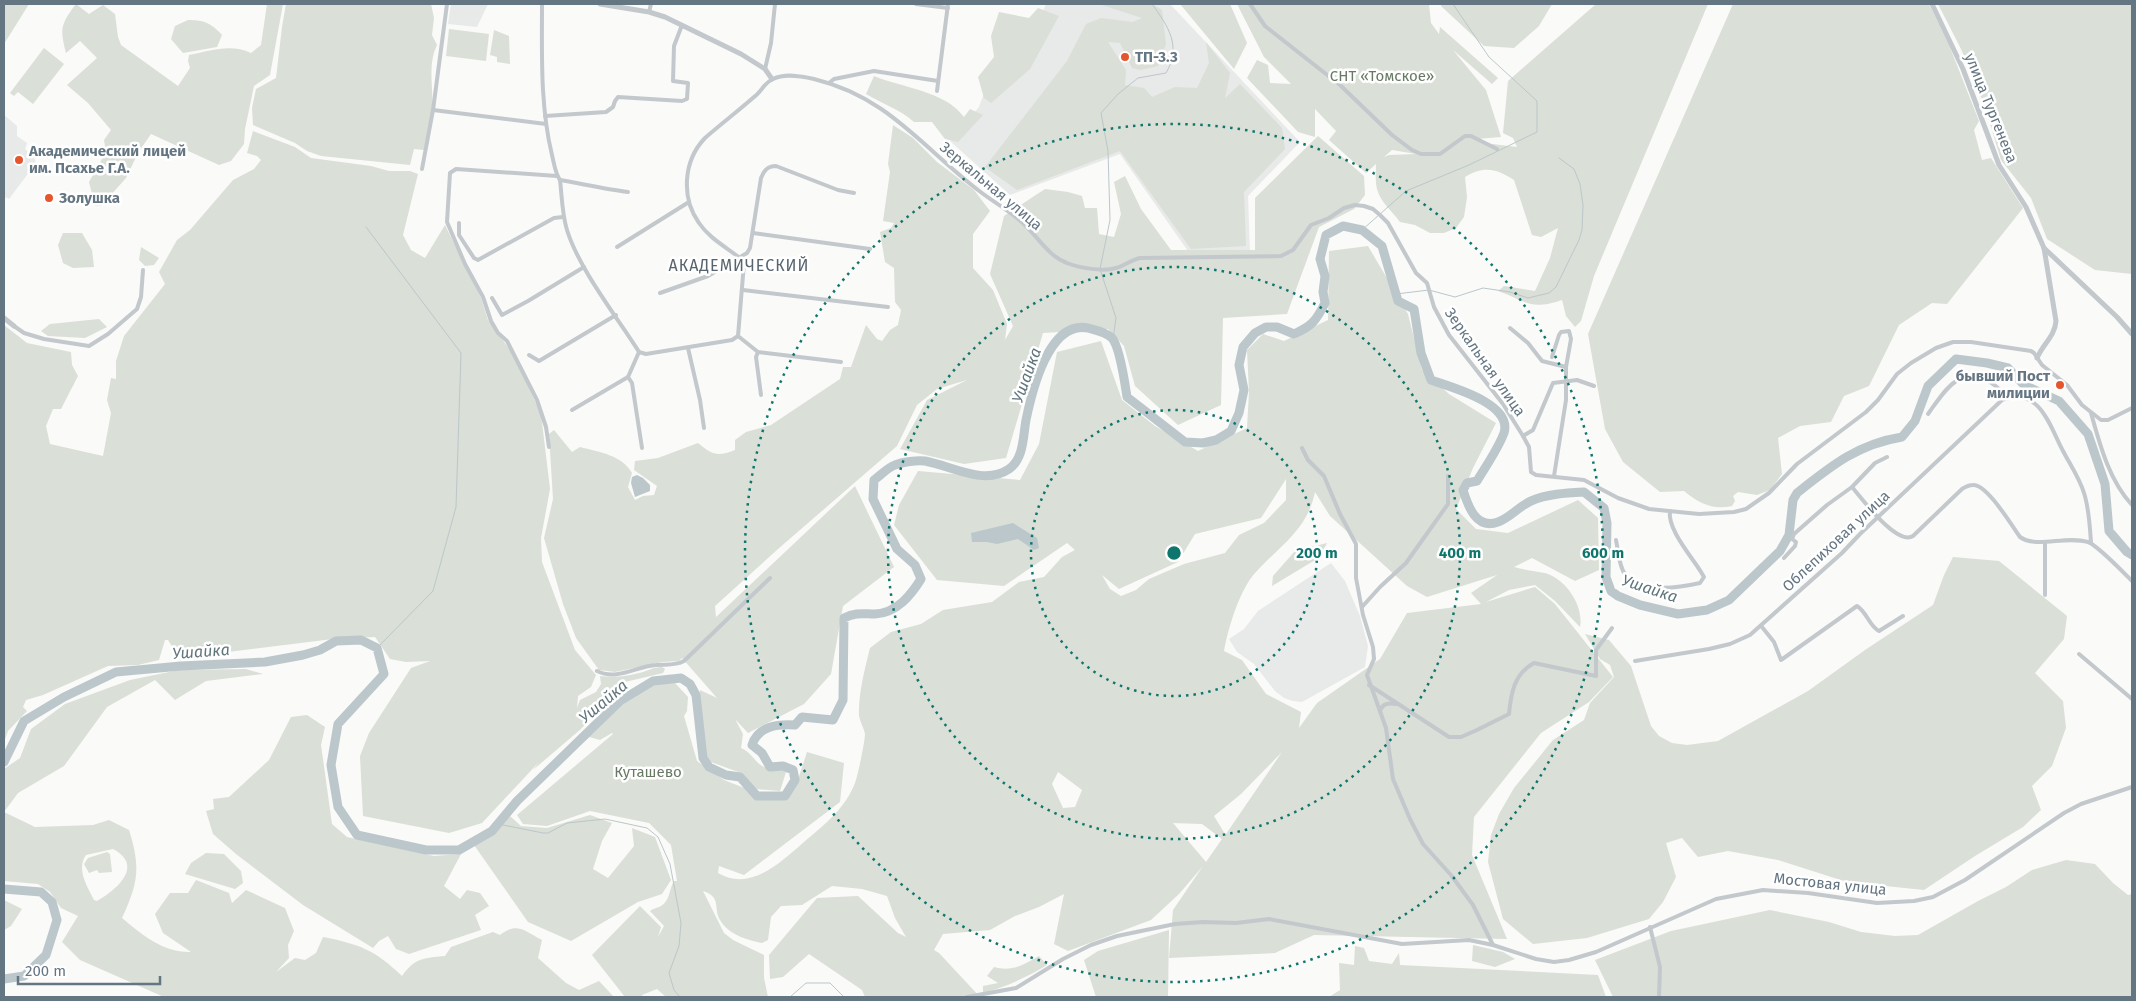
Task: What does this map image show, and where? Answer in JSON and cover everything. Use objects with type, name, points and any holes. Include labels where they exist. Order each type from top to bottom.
[{"type":"street","points":[[422,169],[433,110],[447,4]]},
{"type":"street","points":[[542,4],[546,124],[557,176],[560,180],[564,217],[573,246],[584,267],[639,352],[653,355],[732,340],[738,336]]},
{"type":"street","points":[[600,4],[649,12],[682,25],[741,54],[765,69],[772,79],[756,96],[698,145],[689,165],[687,176],[686,188],[694,215],[703,228],[744,263],[738,336]]},
{"type":"street","points":[[649,12],[651,4]]},
{"type":"street","points":[[765,69],[771,43],[775,4]]},
{"type":"street","points":[[916,4],[948,6],[937,91]]},
{"type":"street","points":[[1250,4],[1265,26],[1340,85],[1392,135],[1412,150],[1421,154],[1440,154],[1465,136],[1472,136],[1497,149]]},
{"type":"street","name":"улица Тургенева","points":[[1932,4],[1963,70],[1999,165],[2026,207],[2044,248]]},
{"type":"street","points":[[545,116],[606,112],[613,107],[618,97],[682,101],[687,99],[688,83],[673,81],[674,46],[682,25]]},
{"type":"street","points":[[829,83],[834,80],[874,71],[938,82]]},
{"type":"street","name":"Зеркальная улица","points":[[772,79],[795,76],[829,83],[870,101],[894,117],[978,190],[1028,228],[1058,260],[1069,264],[1109,270],[1140,258],[1281,256],[1293,250],[1311,225],[1318,221],[1329,218],[1344,208],[1355,205],[1373,209],[1388,223],[1409,262],[1427,283],[1434,307],[1449,335],[1503,404],[1523,436],[1529,447],[1531,472],[1584,480],[1618,498],[1639,506],[1670,511],[1722,514],[1746,509],[1779,485],[1785,475],[1797,464],[1866,412],[1878,400],[1897,374],[1910,363],[1945,344],[1971,342],[2031,351],[2042,364],[2067,385],[2082,405],[2091,413]]},
{"type":"street","points":[[433,110],[546,124]]},
{"type":"street","points":[[660,293],[708,276],[747,253],[750,248],[753,232],[760,178],[764,170],[769,166],[776,166],[838,190],[854,194]]},
{"type":"street","points":[[549,446],[546,427],[537,400],[514,354],[491,320],[483,296],[447,222],[450,173],[456,169],[557,176]]},
{"type":"street","points":[[560,180],[588,184],[596,188],[628,192]]},
{"type":"street","points":[[618,247],[689,202]]},
{"type":"street","points":[[459,223],[459,235],[474,258],[478,260],[554,218],[564,217]]},
{"type":"street","points":[[753,232],[870,249]]},
{"type":"street","points":[[2044,248],[2117,317],[2132,334]]},
{"type":"street","points":[[2037,358],[2041,349],[2054,332],[2056,321],[2044,248]]},
{"type":"street","points":[[492,298],[502,315],[584,267]]},
{"type":"street","points":[[4,318],[24,333],[44,339],[89,346],[108,334],[136,309],[141,297],[143,270]]},
{"type":"street","points":[[743,290],[888,307]]},
{"type":"street","points":[[529,355],[539,361],[616,315]]},
{"type":"street","points":[[1510,328],[1528,343],[1542,362],[1558,367],[1566,367]]},
{"type":"street","points":[[1552,357],[1559,335],[1561,332],[1569,331],[1571,339],[1566,367],[1566,400],[1554,476]]},
{"type":"street","points":[[738,336],[758,352],[841,362]]},
{"type":"street","points":[[688,348],[700,400],[704,428]]},
{"type":"street","points":[[572,410],[628,377],[639,352]]},
{"type":"street","points":[[758,352],[756,357],[761,395]]},
{"type":"street","points":[[1928,414],[1956,381],[1976,375],[1992,383],[2009,398],[2029,400],[2042,410],[2078,477],[2085,495],[2091,542]]},
{"type":"street","points":[[628,377],[632,383],[642,448]]},
{"type":"street","points":[[1523,436],[1533,430],[1553,383],[1577,380],[1594,386]]},
{"type":"street","name":"Облепиховая улица","points":[[1635,661],[1730,644],[1762,627],[2002,400],[2009,398]]},
{"type":"street","points":[[2091,413],[2101,420],[2108,420],[2132,408]]},
{"type":"street","points":[[2091,413],[2120,492],[2132,505]]},
{"type":"street","points":[[1302,448],[1308,460],[1324,476],[1356,544],[1356,578],[1373,647],[1374,659],[1367,675],[1386,728],[1393,779],[1410,820],[1423,844],[1474,905],[1493,945]]},
{"type":"street","points":[[1784,558],[1795,546],[1796,542],[1792,539],[1794,534],[1827,505],[1852,488],[1875,463],[1887,457]]},
{"type":"street","points":[[1362,607],[1380,586],[1406,563],[1448,504],[1448,476]]},
{"type":"street","points":[[1852,488],[1878,518],[1900,537],[1910,538],[1962,489],[1974,484],[1983,488],[1989,494],[2020,537],[2033,543],[2063,539],[2091,542],[2132,581]]},
{"type":"street","points":[[1616,540],[1624,573],[1636,583],[1645,586],[1679,588],[1700,583],[1704,577],[1676,533],[1670,521],[1670,511]]},
{"type":"street","points":[[2045,542],[2045,595]]},
{"type":"street","points":[[597,671],[603,674],[634,672],[654,664],[679,664],[770,578]]},
{"type":"street","points":[[1762,627],[1774,642],[1781,660],[1857,606],[1874,629],[1879,631],[1903,616]]},
{"type":"street","points":[[1370,685],[1450,737],[1460,737],[1509,714],[1515,683],[1526,669],[1534,663],[1596,676],[1596,650],[1612,628]]},
{"type":"street","points":[[2079,654],[2132,699]]},
{"type":"street","points":[[1380,711],[1385,704],[1397,704]]},
{"type":"street","name":"Мостовая улица","points":[[968,997],[1016,988],[1063,959],[1117,936],[1175,924],[1203,922],[1236,923],[1268,919],[1402,944],[1470,940],[1493,945],[1536,959],[1554,962],[1569,960],[1596,952],[1716,899],[1763,890],[1808,893],[1877,903],[1914,901],[1933,897],[1965,880],[2064,813],[2081,804],[2132,788]]},
{"type":"street","points":[[1650,927],[1660,967],[1659,997]]},
{"type":"shaded area","points":[[451,4],[488,4],[477,27],[448,24]]},
{"type":"shaded area","points":[[1046,4],[1170,4],[1300,142],[1248,196],[1250,252],[1190,254],[1120,154],[1010,195],[950,141],[979,107],[1002,44],[1028,47]]},
{"type":"shaded area","name":"Академический лицей им. Псахье Г.А.","points":[[4,115],[17,126],[17,136],[27,143],[25,149],[34,157],[36,163],[9,199],[6,197],[4,200]]},
{"type":"shaded area","points":[[637,475],[650,485],[650,491],[635,497],[631,483],[632,477]]},
{"type":"shaded area","points":[[1013,523],[1037,538],[1039,548],[1034,550],[1018,539],[997,544],[972,542],[971,533]]},
{"type":"shaded area","points":[[1331,563],[1345,581],[1360,616],[1368,646],[1365,667],[1302,702],[1293,701],[1284,698],[1275,691],[1254,664],[1237,652],[1229,639],[1244,629],[1258,611]]},
{"type":"green space","points":[[4,4],[29,4],[4,44]]},
{"type":"green space","points":[[76,4],[89,14],[103,5],[115,14],[121,45],[178,86],[190,68],[189,55],[228,48],[251,53],[261,45],[267,4],[283,4],[270,75],[254,86],[245,129],[244,144],[231,161],[219,165],[151,134],[138,153],[126,178],[101,206],[95,206],[89,182],[106,152],[104,140],[111,130],[88,103],[67,85],[97,58],[80,41],[66,53],[62,32],[64,22]]},
{"type":"green space","points":[[286,4],[431,4],[434,18],[432,35],[437,45],[432,61],[432,111],[424,150],[414,149],[410,165],[321,156],[253,125],[252,108],[256,89],[276,78]]},
{"type":"green space","points":[[1099,4],[1152,4],[1162,10],[1166,44],[1158,66],[1140,70],[1132,68],[1120,43],[1108,42],[1126,70],[1125,85],[1144,88],[1152,97],[1175,87],[1197,88],[1209,63],[1206,42],[1230,73],[1225,98],[1240,84],[1282,128],[1285,149],[1244,192],[1246,246],[1191,249],[1120,151],[1017,190],[985,167],[1067,61],[1086,24],[1101,18],[1133,22],[1142,18]]},
{"type":"green space","points":[[1180,4],[1230,4],[1247,43],[1234,69]]},
{"type":"green space","name":"СНТ «Томское»","points":[[1237,4],[1429,4],[1431,23],[1439,34],[1440,27],[1498,78],[1492,84],[1453,50],[1486,90],[1501,137],[1476,139],[1484,143],[1517,147],[1513,138],[1503,133],[1508,81],[1596,4],[1708,4],[1594,276],[1581,321],[1575,327],[1566,316],[1562,300],[1535,305],[1498,291],[1504,286],[1535,291],[1550,258],[1558,228],[1541,237],[1532,235],[1514,180],[1502,173],[1490,170],[1478,171],[1465,177],[1467,197],[1464,217],[1456,228],[1444,233],[1430,233],[1415,225],[1400,222],[1379,194],[1376,183],[1376,164],[1366,173],[1329,140],[1336,131],[1315,109],[1315,137],[1298,132],[1247,78],[1257,60],[1268,65],[1270,83],[1291,84],[1264,57]],"holes":[[[1392,150],[1416,154],[1389,155],[1384,157]]]},
{"type":"green space","points":[[1441,4],[1552,4],[1539,26],[1514,48],[1484,46]]},
{"type":"green space","points":[[1733,4],[1929,4],[1949,45],[1979,121],[1974,130],[1982,160],[1991,158],[2023,208],[1947,304],[1932,303],[1899,325],[1869,386],[1844,396],[1831,422],[1800,426],[1778,438],[1782,474],[1770,490],[1757,495],[1738,492],[1733,496],[1735,501],[1732,506],[1719,507],[1701,503],[1684,491],[1660,492],[1623,462],[1605,429],[1588,334]]},
{"type":"green space","points":[[1938,4],[2132,4],[2132,274],[2095,270],[2047,239],[2031,198],[2001,160],[1984,104],[1961,49]]},
{"type":"green space","points":[[1038,8],[1059,16],[1030,69],[991,103],[984,98],[978,77],[994,57],[991,36],[999,12],[1029,18]]},
{"type":"green space","points":[[188,20],[207,23],[218,31],[222,35],[217,47],[183,53],[171,39],[175,26]]},
{"type":"green space","points":[[449,29],[489,34],[486,61],[446,56]]},
{"type":"green space","points":[[494,30],[509,36],[510,64],[497,62],[497,57],[490,55]]},
{"type":"green space","points":[[44,48],[64,64],[33,104],[18,92],[14,96],[10,93]]},
{"type":"green space","points":[[874,76],[923,91],[946,101],[964,117],[970,109],[983,115],[958,142],[945,139],[932,122],[914,122],[897,110],[866,94]]},
{"type":"green space","points":[[893,125],[913,138],[937,162],[974,190],[990,211],[973,234],[973,268],[993,290],[1007,324],[1005,340],[1013,326],[990,274],[1004,216],[1045,189],[1082,196],[1085,208],[1097,208],[1099,234],[1114,237],[1121,214],[1114,182],[1125,176],[1141,209],[1171,250],[1255,250],[1255,198],[1318,136],[1364,176],[1365,195],[1354,209],[1319,227],[1287,314],[1223,318],[1221,405],[1178,425],[1135,386],[1124,346],[1108,329],[1043,333],[1006,458],[964,464],[900,449],[927,400],[967,380],[937,389],[917,405],[897,446],[715,606],[716,617],[855,486],[894,567],[843,606],[831,674],[804,704],[748,733],[735,719],[743,734],[741,748],[762,766],[786,772],[780,791],[756,789],[741,773],[708,761],[701,726],[700,690],[717,698],[682,658],[679,661],[662,662],[615,672],[599,670],[576,638],[563,604],[544,538],[553,499],[549,434],[554,430],[572,452],[580,447],[609,455],[622,462],[632,473],[628,487],[635,500],[643,496],[654,495],[657,486],[634,470],[635,461],[658,458],[698,443],[715,454],[724,454],[735,450],[735,440],[746,432],[771,425],[840,379],[843,367],[851,367],[866,325],[877,339],[882,341],[890,330],[898,325],[901,310],[895,302],[894,268],[885,262],[880,232],[891,228],[894,223],[883,221],[890,172],[888,164]]},
{"type":"green space","points":[[253,131],[295,147],[311,158],[371,166],[389,171],[410,171],[418,174],[403,235],[411,250],[425,258],[445,225],[481,298],[488,320],[513,354],[541,414],[550,489],[541,538],[542,562],[575,650],[596,675],[591,687],[578,696],[577,708],[580,700],[596,692],[601,684],[600,676],[610,677],[635,674],[659,667],[665,669],[663,673],[625,682],[611,689],[603,704],[581,729],[533,770],[539,762],[482,823],[449,833],[363,816],[360,756],[369,733],[411,668],[430,661],[406,662],[390,659],[375,637],[333,639],[179,658],[168,640],[165,640],[159,660],[138,665],[108,666],[43,695],[26,700],[23,707],[27,711],[8,731],[4,742],[4,325],[27,343],[71,352],[72,365],[78,376],[61,409],[53,409],[46,426],[50,444],[103,456],[111,413],[107,400],[111,378],[116,379],[116,361],[124,336],[165,284],[159,272],[177,240],[190,230],[233,180],[254,169],[261,160],[257,156],[247,153]]},
{"type":"green space","points":[[63,233],[82,233],[92,250],[94,267],[73,268],[63,263],[58,245]]},
{"type":"green space","name":"Куташево","points":[[1368,246],[1408,314],[1422,370],[1449,394],[1496,423],[1473,468],[1456,509],[1476,529],[1508,533],[1578,500],[1598,518],[1599,570],[1575,581],[1532,558],[1514,567],[1545,573],[1560,581],[1572,594],[1576,602],[1581,619],[1580,627],[1555,601],[1535,585],[1509,590],[1486,602],[1535,587],[1555,604],[1613,677],[1589,702],[1541,733],[1474,817],[1472,855],[1507,939],[1314,935],[1275,953],[1169,958],[1173,910],[1203,866],[1179,894],[1151,920],[1068,951],[1054,944],[1064,894],[1039,907],[1015,916],[990,930],[943,934],[934,950],[980,997],[865,997],[862,990],[809,954],[783,977],[770,979],[769,955],[817,898],[858,896],[898,933],[906,937],[895,918],[887,896],[862,889],[832,886],[802,905],[781,906],[771,917],[768,940],[762,943],[744,938],[728,930],[718,916],[713,896],[703,891],[724,933],[733,940],[764,955],[764,978],[768,997],[666,997],[657,989],[642,995],[643,997],[625,997],[592,955],[640,906],[661,927],[658,937],[664,926],[650,911],[664,904],[672,884],[674,881],[677,881],[671,845],[649,823],[590,811],[547,826],[523,824],[517,815],[613,734],[600,740],[589,737],[620,706],[644,690],[655,684],[675,683],[688,697],[687,711],[684,716],[697,761],[724,780],[770,798],[796,786],[807,752],[844,763],[840,802],[744,875],[719,866],[718,873],[730,878],[742,879],[753,877],[775,866],[840,809],[855,783],[865,734],[859,716],[862,682],[870,648],[891,632],[921,624],[943,610],[992,602],[1019,582],[1044,577],[1062,557],[1075,550],[1067,543],[1004,586],[937,580],[894,525],[899,505],[918,471],[1020,480],[1039,444],[1057,352],[1101,341],[1122,400],[1155,426],[1198,451],[1247,428],[1249,392],[1247,350],[1263,334],[1284,341],[1328,320],[1329,251]],"holes":[[[1286,479],[1286,500],[1264,523],[1239,535],[1225,553],[1184,564],[1149,579],[1136,590],[1121,596],[1110,589],[1102,575],[1119,589],[1178,562],[1195,534],[1261,518]],[[1315,492],[1330,516],[1407,586],[1427,597],[1497,575],[1471,593],[1481,604],[1407,613],[1380,659],[1317,703],[1299,728],[1301,712],[1266,694],[1242,660],[1224,651],[1235,610],[1249,581],[1291,537],[1306,517]],[[1282,752],[1226,834],[1214,816],[1241,794]],[[1058,772],[1082,790],[1075,807],[1063,808],[1052,784]],[[1173,823],[1202,824],[1222,839],[1206,862]]]},
{"type":"green space","points":[[141,247],[159,258],[154,265],[145,266],[139,260]]},
{"type":"green space","points":[[99,319],[107,327],[85,338],[48,336],[41,331],[50,324]]},
{"type":"green space","points":[[1327,543],[1320,557],[1272,586],[1273,576],[1295,551]]},
{"type":"green space","points":[[1953,557],[1999,561],[2067,616],[2064,639],[2035,673],[2063,701],[2066,728],[2052,766],[2032,786],[2041,810],[2023,827],[1924,890],[1847,882],[1778,860],[1728,851],[1698,857],[1682,838],[1666,843],[1676,877],[1663,902],[1649,919],[1587,938],[1533,944],[1503,919],[1488,862],[1491,835],[1499,814],[1514,788],[1553,740],[1584,720],[1590,703],[1614,677],[1610,665],[1600,659],[1585,634],[1609,640],[1631,666],[1651,726],[1659,736],[1672,743],[1687,745],[1718,741],[1808,691],[1933,605]]},
{"type":"green space","points":[[246,669],[263,674],[206,681],[175,700],[155,680],[107,707],[64,766],[18,793],[4,812],[4,769],[20,758],[31,729],[65,704],[130,680],[179,670]]},
{"type":"green space","points":[[307,715],[325,727],[321,745],[332,824],[347,837],[434,856],[461,854],[444,886],[460,899],[467,890],[480,893],[489,906],[475,915],[481,930],[409,954],[396,949],[388,936],[379,941],[373,948],[303,905],[213,834],[206,811],[214,809],[213,799],[229,797],[269,760],[291,717]]},
{"type":"green space","points":[[4,812],[35,827],[93,825],[109,820],[129,830],[135,855],[136,875],[132,895],[122,918],[137,931],[163,946],[181,952],[191,952],[163,933],[155,914],[170,893],[188,893],[196,880],[229,893],[232,903],[246,890],[285,908],[294,931],[288,945],[289,958],[276,972],[295,958],[305,960],[316,953],[323,937],[347,942],[366,949],[402,976],[416,962],[425,958],[445,956],[451,947],[493,932],[500,935],[517,928],[542,940],[538,958],[566,983],[579,990],[599,981],[614,997],[164,997],[80,960],[62,942],[78,916],[61,908],[50,892],[38,884],[4,881]],"holes":[[[113,849],[127,863],[124,877],[112,891],[97,901],[94,900],[82,872],[83,860],[86,855]]]},
{"type":"green space","points":[[590,815],[612,823],[602,841],[593,869],[608,878],[634,846],[632,828],[655,837],[671,880],[662,894],[638,902],[571,941],[528,922],[474,845],[494,834],[510,816],[521,826],[547,828]]},
{"type":"green space","points":[[107,852],[110,854],[112,872],[99,873],[97,870],[89,873],[84,864],[88,858]]},
{"type":"green space","points":[[206,853],[224,854],[241,871],[243,883],[235,889],[185,874],[191,863]]},
{"type":"green space","points":[[2066,860],[2095,864],[2113,883],[2128,895],[2132,894],[2132,997],[1613,997],[1595,960],[1671,931],[1770,910],[1829,922],[1861,932],[1895,936],[1918,935],[2006,887],[2032,870]]},
{"type":"green space","points":[[4,900],[22,909],[11,926],[4,930]]},
{"type":"green space","points":[[1169,930],[1168,997],[1096,997],[1084,960],[1098,951]]},
{"type":"green space","points":[[1473,945],[1503,952],[1515,959],[1495,967],[1472,961]]},
{"type":"green space","points":[[1355,946],[1364,948],[1369,961],[1392,964],[1399,953],[1400,965],[1598,975],[1606,997],[1329,997],[1340,990],[1339,963],[1354,965]]},
{"type":"green space","points":[[1039,956],[1047,965],[1000,988],[983,993],[983,986],[998,983],[987,976],[994,967],[1012,968]]},
{"type":"waterway","name":"АКАДЕМИЧЕСКИЙ","points":[[1113,339],[1116,318],[1100,269],[1110,220],[1108,151],[1101,113],[1118,94],[1138,78],[1166,73],[1171,63],[1173,54],[1171,37],[1168,28],[1152,4]]},
{"type":"waterway","points":[[1362,230],[1406,191],[1469,165],[1537,132],[1537,101],[1489,57],[1453,4]]},
{"type":"waterway","points":[[1396,294],[1429,290],[1455,297],[1483,288],[1510,292],[1528,298],[1549,293],[1556,287],[1582,230],[1583,205],[1580,184],[1574,169],[1559,158]]},
{"type":"waterway","name":"Ушайка","points":[[4,762],[24,721],[64,697],[116,672],[181,666],[265,662],[320,650],[336,641],[361,640],[377,648],[384,674],[338,724],[331,765],[338,807],[357,835],[426,850],[459,850],[492,831],[517,801],[620,701],[653,681],[681,678],[690,684],[696,695],[703,758],[709,767],[726,775],[740,777],[757,796],[785,796],[795,780],[793,770],[783,766],[770,767],[762,753],[752,745],[755,739],[763,730],[775,726],[795,725],[802,717],[833,720],[843,700],[844,618],[856,614],[883,613],[897,607],[908,597],[921,579],[915,565],[897,549],[873,499],[874,480],[892,466],[914,461],[925,461],[968,473],[989,476],[1009,469],[1014,465],[1020,453],[1033,392],[1045,360],[1053,346],[1063,335],[1074,328],[1088,328],[1104,333],[1112,338],[1120,357],[1127,397],[1185,442],[1203,443],[1216,440],[1231,431],[1239,413],[1244,390],[1239,365],[1243,347],[1255,333],[1266,327],[1277,327],[1294,334],[1313,322],[1319,314],[1325,303],[1323,292],[1325,276],[1320,259],[1326,235],[1343,226],[1362,230],[1382,246],[1398,301],[1414,309],[1421,353],[1431,380],[1478,398],[1499,413],[1504,422],[1504,433],[1492,457],[1477,481],[1467,483],[1463,490],[1467,503],[1474,515],[1484,523],[1490,524],[1507,518],[1527,503],[1537,499],[1557,494],[1584,492],[1604,508],[1607,523],[1606,577],[1611,591],[1618,596],[1640,605],[1678,614],[1707,610],[1729,600],[1780,551],[1789,535],[1793,500],[1797,493],[1834,465],[1858,451],[1886,440],[1902,437],[1915,421],[1928,386],[1956,359],[2008,368],[2024,385],[2059,401],[2088,434],[2105,484],[2109,531],[2127,552],[2132,555]]},
{"type":"waterway","points":[[366,227],[461,353],[456,507],[433,591],[377,648]]},
{"type":"waterway","points":[[498,824],[548,833],[567,823],[605,819],[647,828],[658,837],[670,864],[681,923],[679,946],[669,973],[674,990],[680,997]]},
{"type":"waterway","name":"Ушайка","points":[[4,889],[41,892],[52,902],[57,920],[46,955],[24,976],[4,979]]},
{"type":"waterway","points":[[790,997],[806,983],[830,983],[844,997]]},
{"type":"place","name":"ТП-3.3","points":[[1125,57]]},
{"type":"place","name":"Академический лицей им. Псахье Г.А.","points":[[19,160]]},
{"type":"place","name":"Золушка","points":[[49,198]]},
{"type":"place","name":"бывший Пост милиции","points":[[2060,385]]},
{"type":"district","name":"АКАДЕМИЧЕСКИЙ","points":[[739,265]]}]
